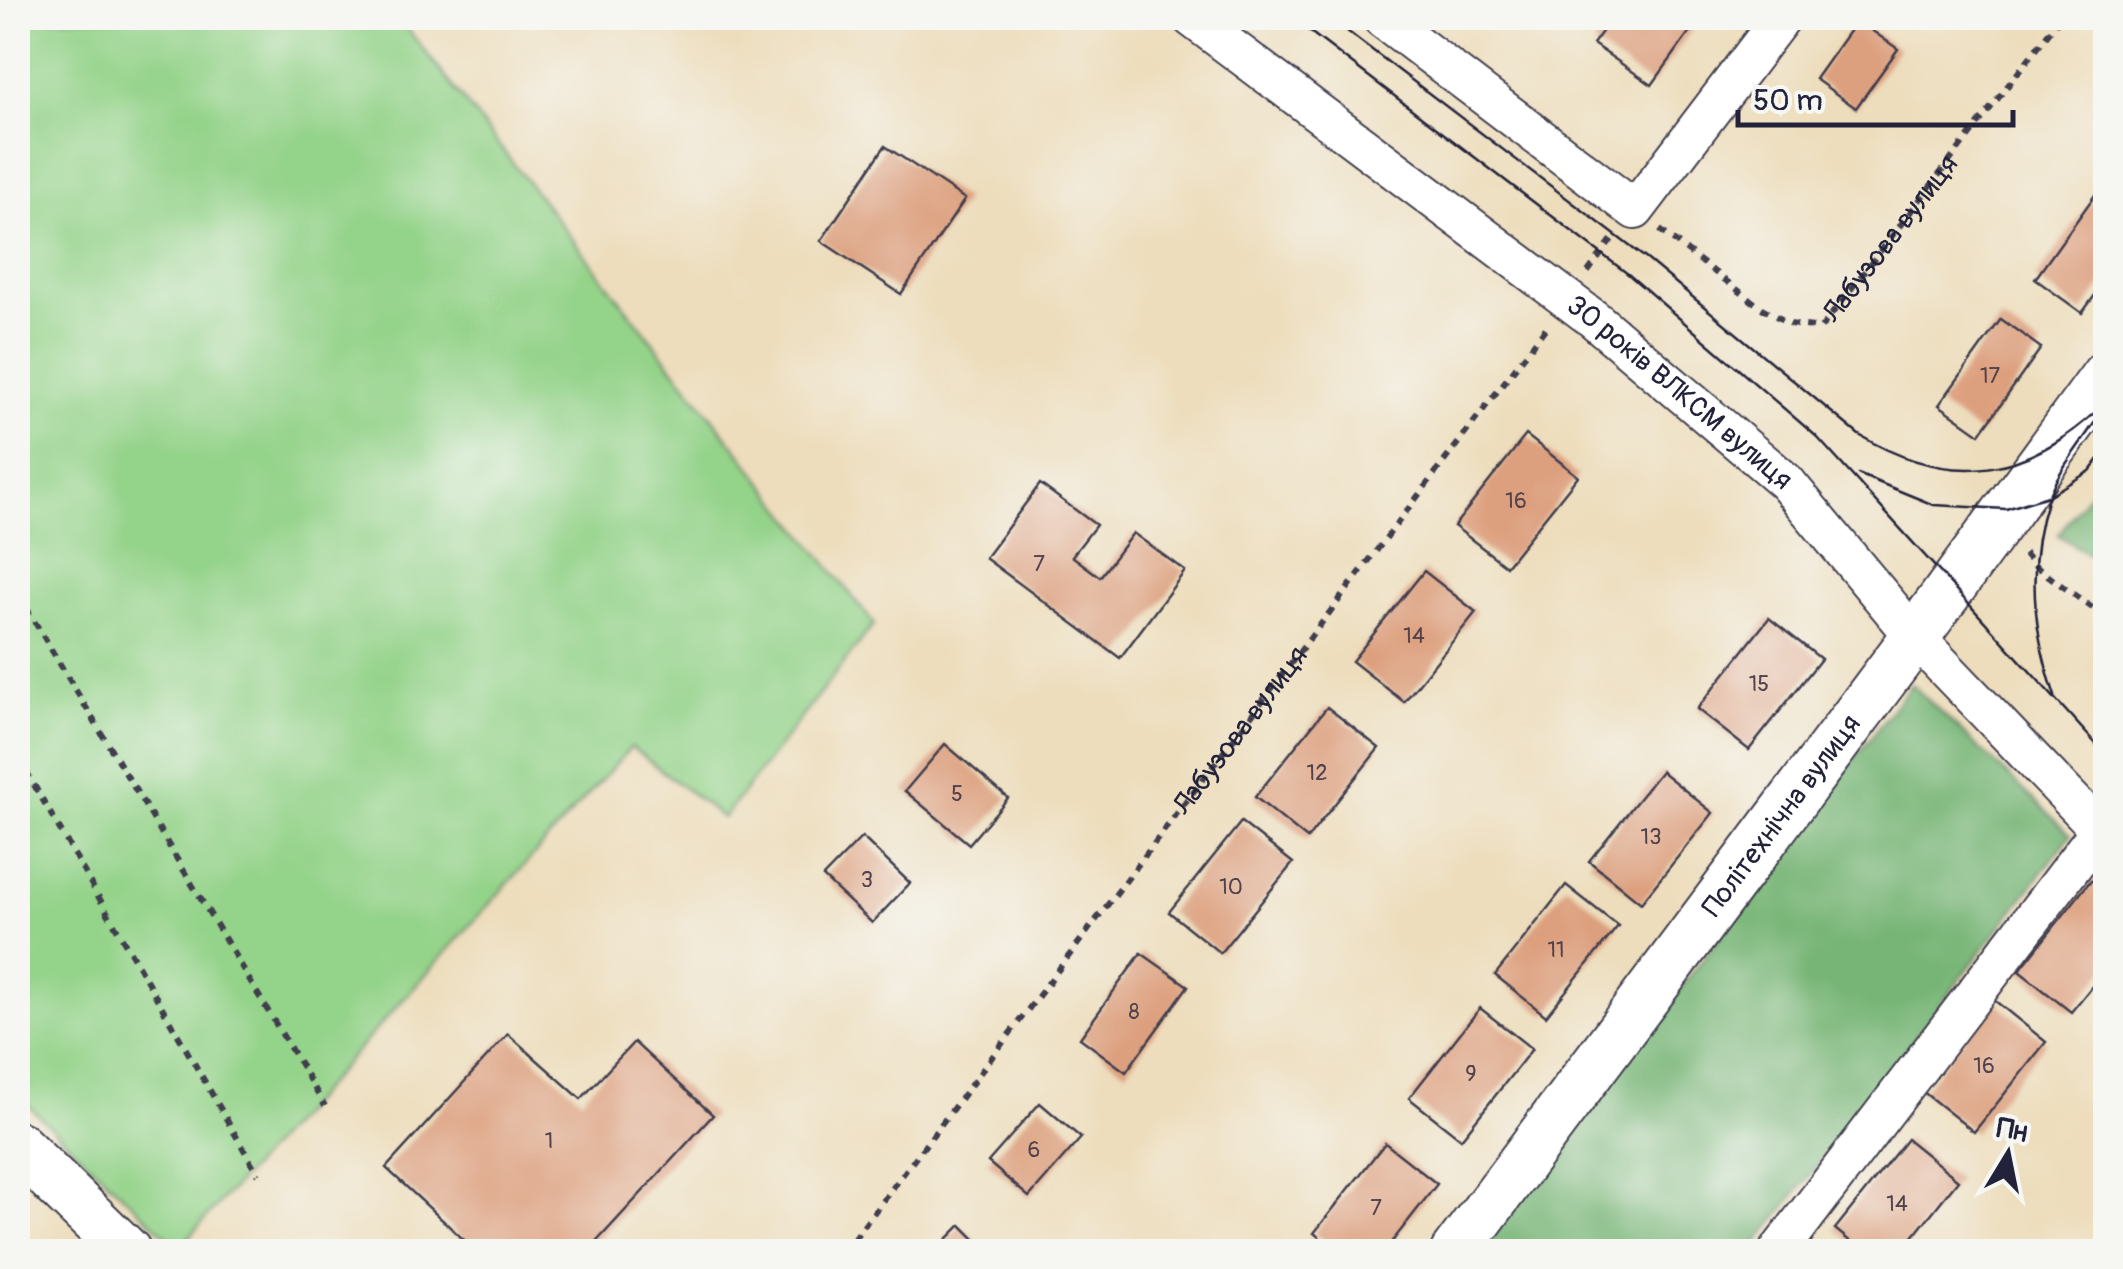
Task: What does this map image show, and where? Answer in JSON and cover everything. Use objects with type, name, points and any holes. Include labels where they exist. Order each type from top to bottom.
[{"type":"street","name":"30 років ВЛКСМ вулиця","points":[[1192,18],[1567,299],[1786,482],[1915,637],[2102,834]]},
{"type":"street","points":[[1382,18],[1634,210],[1781,18]]},
{"type":"street","name":"Політехнічна вулиця","points":[[1454,1252],[1915,637],[2106,375]]},
{"type":"street","points":[[1778,1252],[2102,834]]},
{"type":"street","points":[[18,1146],[127,1252]]},
{"type":"path","name":"Лабузова вулиця","points":[[844,1252],[1634,210],[1760,307],[1790,324],[1821,328],[2060,18]]},
{"type":"path","points":[[1997,522],[2035,566],[2106,618]]},
{"type":"path","points":[[18,594],[325,1106]]},
{"type":"path","points":[[18,757],[258,1174]]},
{"type":"green space","points":[[18,18],[399,18],[874,624],[723,818],[631,747],[179,1248],[18,1096]]},
{"type":"green space","points":[[2105,472],[2105,565],[2058,535]]},
{"type":"green space","points":[[1911,684],[2071,835],[1751,1251],[1481,1252]]},
{"type":"building","points":[[1612,18],[1700,18],[1652,85],[1593,44]]},
{"type":"building","points":[[1857,20],[1898,49],[1856,108],[1815,79]]},
{"type":"building","points":[[885,146],[965,199],[901,294],[821,241]]},
{"type":"building","points":[[2100,188],[2106,192],[2106,280],[2082,313],[2035,279]]},
{"type":"building","points":[[2001,319],[2041,348],[1980,434],[1939,405]]},
{"type":"building","points":[[1526,435],[1578,476],[1506,566],[1454,526]]},
{"type":"building","points":[[1040,484],[1096,525],[1072,556],[1100,577],[1133,533],[1185,571],[1120,658],[985,558]]},
{"type":"building","points":[[1424,571],[1476,612],[1404,702],[1352,661]]},
{"type":"building","points":[[1769,618],[1821,659],[1749,750],[1697,709]]},
{"type":"building","points":[[1327,707],[1379,748],[1307,839],[1255,797]]},
{"type":"building","points":[[945,744],[1008,798],[969,844],[905,791]]},
{"type":"building","points":[[1661,771],[1713,813],[1641,903],[1589,861]]},
{"type":"building","points":[[1241,822],[1293,863],[1220,953],[1169,912]]},
{"type":"building","points":[[862,837],[910,883],[872,923],[823,877]]},
{"type":"building","points":[[2091,880],[2106,892],[2106,969],[2071,1012],[2019,971]]},
{"type":"building","points":[[1566,885],[1618,926],[1546,1016],[1495,975]]},
{"type":"building","points":[[1141,953],[1188,986],[1126,1072],[1080,1038]]},
{"type":"building","points":[[1994,1000],[2046,1042],[1974,1132],[1922,1091]]},
{"type":"building","points":[[1480,1008],[1532,1049],[1461,1139],[1409,1098]]},
{"type":"building","points":[[508,1034],[581,1099],[634,1042],[713,1115],[587,1252],[477,1252],[386,1168]]},
{"type":"building","points":[[1040,1103],[1081,1138],[1029,1197],[988,1162]]},
{"type":"building","points":[[1907,1139],[1958,1180],[1901,1252],[1863,1252],[1835,1229]]},
{"type":"building","points":[[1385,1143],[1437,1184],[1384,1252],[1337,1252],[1314,1233]]},
{"type":"building","points":[[961,1225],[988,1252],[934,1252]]},
{"type":"tram line","points":[[1292,18],[1628,274],[1817,437],[2106,755]]},
{"type":"tram line","points":[[1330,18],[1648,260],[1859,435],[1893,452],[1926,464],[1988,468],[2048,447],[2106,402]]},
{"type":"tram line","points":[[2055,696],[2037,623],[2037,548],[2052,489],[2097,419]]},
{"type":"tram line","points":[[1858,474],[1934,505],[2006,509],[2048,496],[2090,471],[2106,450]]}]
